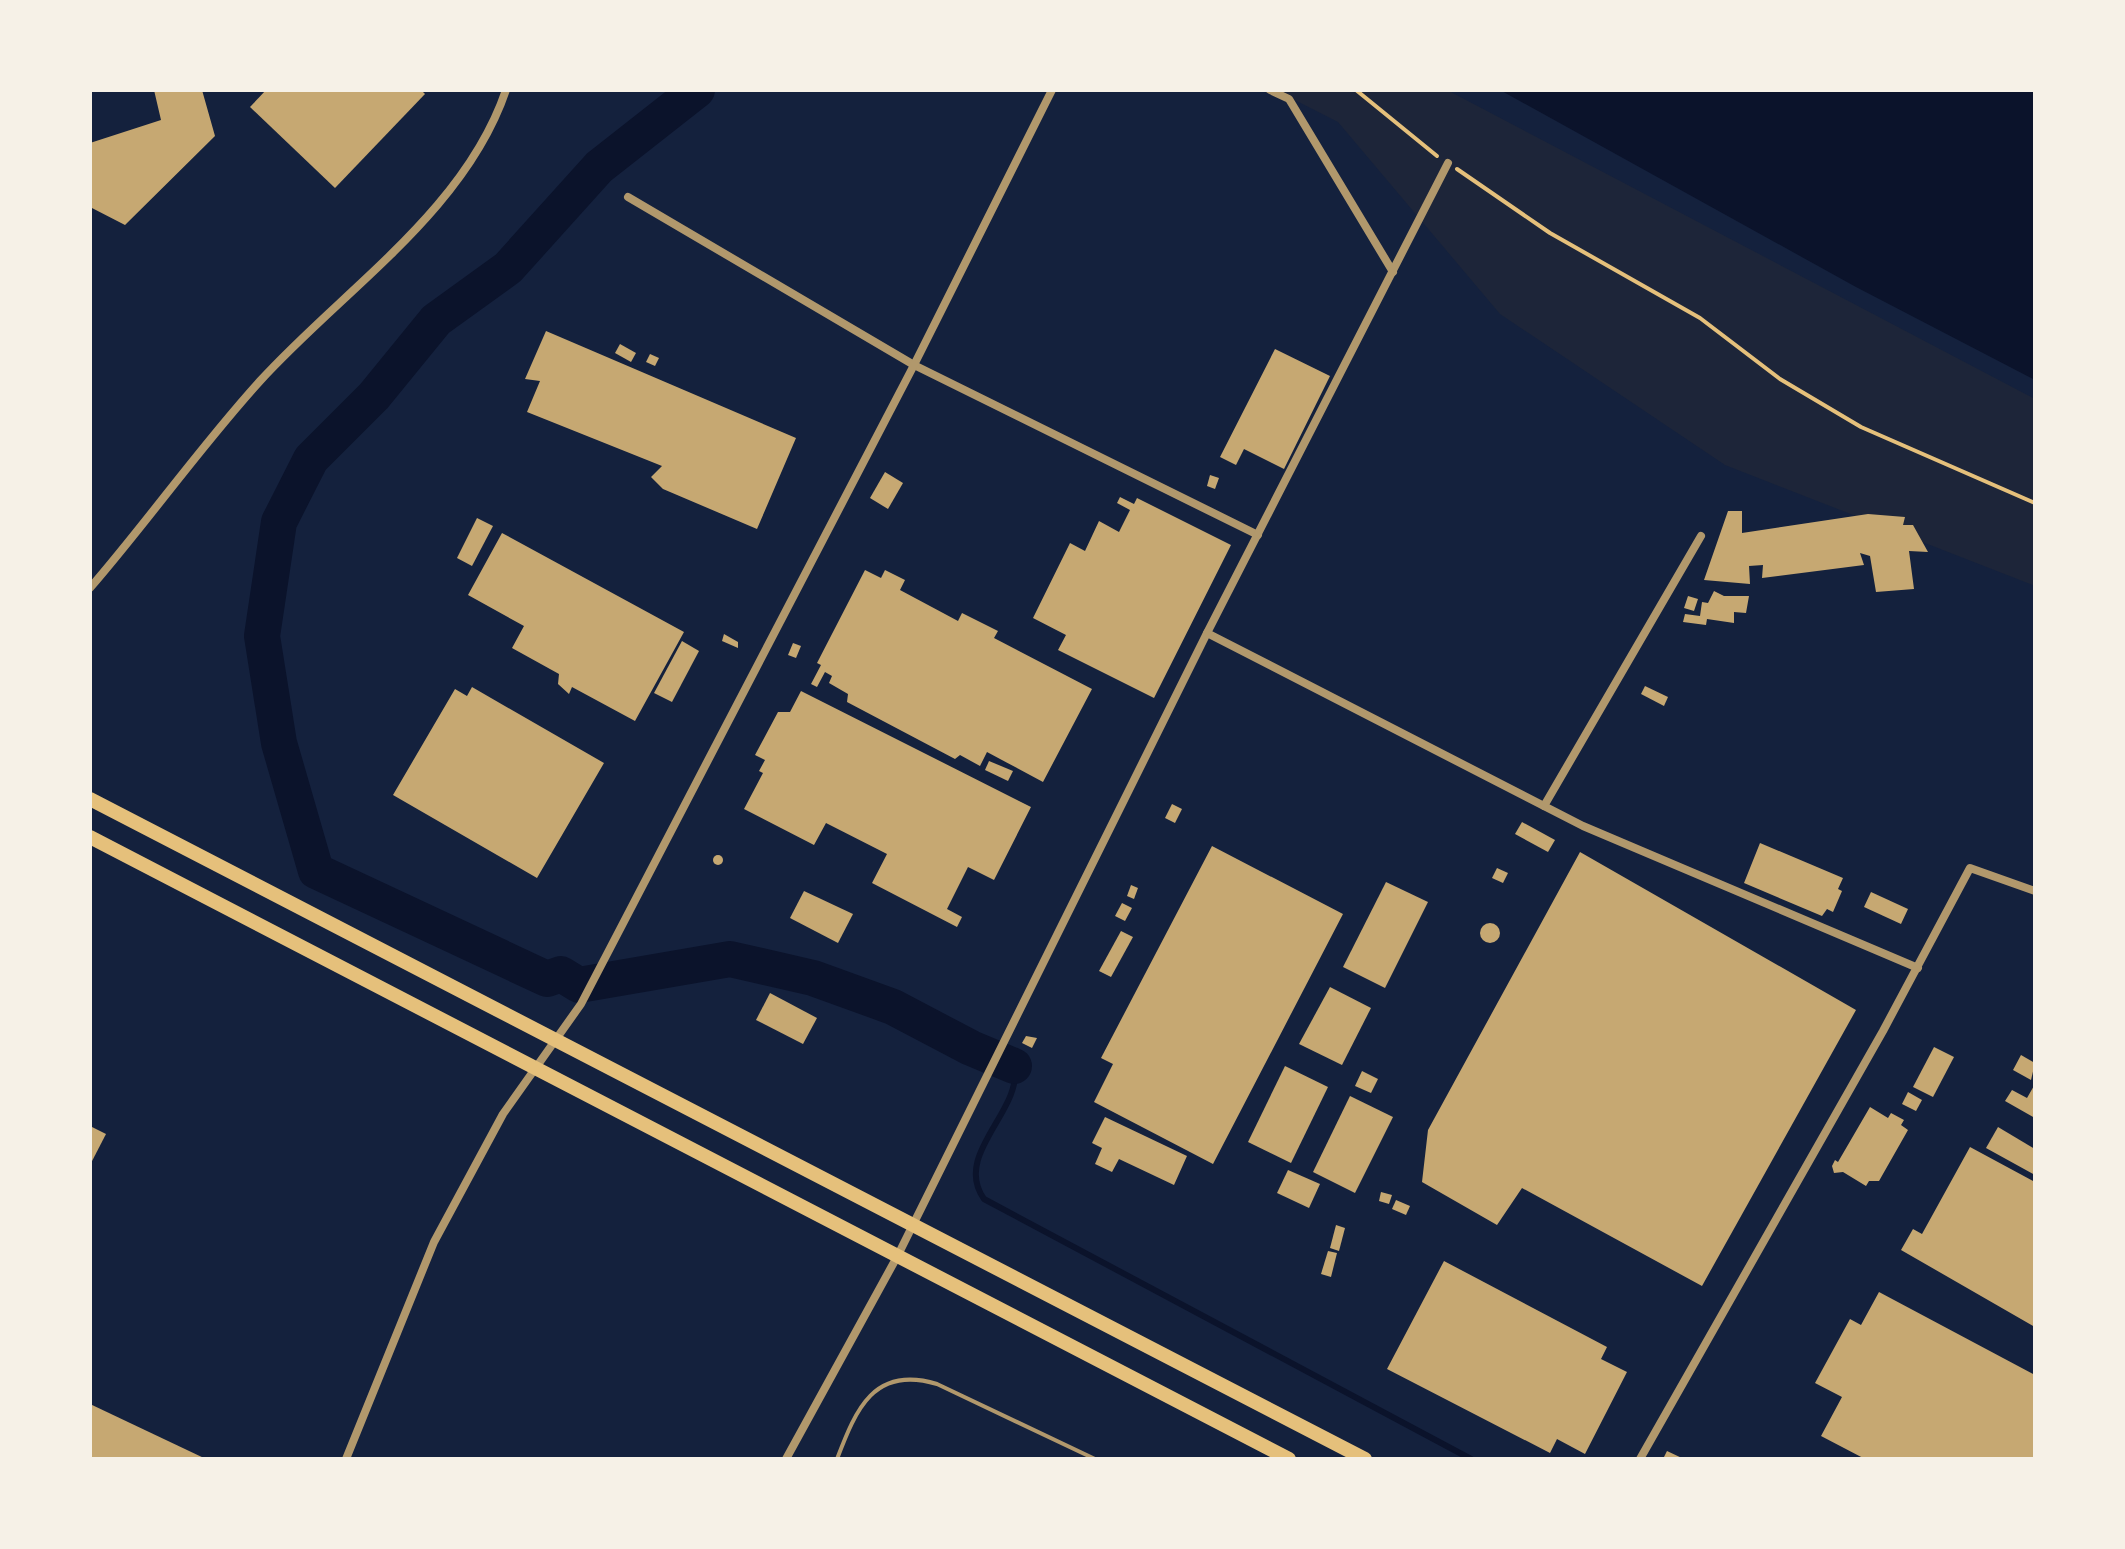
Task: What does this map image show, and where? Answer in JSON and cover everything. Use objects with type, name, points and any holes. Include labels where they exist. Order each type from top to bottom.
[{"type":"main road","points":[[90,799],[1365,1459]]},
{"type":"main road","points":[[90,837],[1289,1459]]},
{"type":"street","points":[[90,588],[258,383],[452,190],[496,119],[506,90]]},
{"type":"street","points":[[346,1459],[434,1242],[503,1114],[581,1004],[914,365],[1052,90]]},
{"type":"street","points":[[1270,90],[1289,99],[1393,272]]},
{"type":"street","points":[[786,1459],[898,1255],[1207,633],[1448,163]]},
{"type":"street","points":[[628,197],[914,365],[1258,535]]},
{"type":"street","points":[[1544,806],[1701,536]]},
{"type":"street","points":[[1207,633],[1583,826],[1918,968]]},
{"type":"street","points":[[1640,1459],[1918,968],[1970,868],[2035,891]]},
{"type":"lane","points":[[837,1459],[855,1416],[868,1396],[885,1384],[910,1378],[937,1384],[1095,1459]]},
{"type":"path","points":[[1356,90],[1448,163],[1550,233],[1700,318],[1780,379],[1848,419],[2035,503]]},
{"type":"shaded area","points":[[1275,90],[1447,90],[2035,399],[2035,586],[1725,465],[1500,314],[1338,122]]},
{"type":"shaded area","points":[[1500,90],[2035,90],[2035,380],[1856,287]]},
{"type":"building","points":[[154,90],[202,90],[215,136],[125,225],[90,207],[90,143],[161,120]]},
{"type":"building","points":[[266,90],[421,90],[425,94],[335,188],[250,107]]},
{"type":"building","points":[[546,331],[796,438],[757,529],[663,489],[651,477],[662,466],[527,412],[540,381],[525,379]]},
{"type":"building","points":[[620,344],[636,353],[631,362],[615,353]]},
{"type":"building","points":[[1275,349],[1330,376],[1284,469],[1244,449],[1236,465],[1220,457]]},
{"type":"building","points":[[650,354],[659,358],[655,366],[646,362]]},
{"type":"building","points":[[885,472],[903,483],[888,509],[870,498]]},
{"type":"building","points":[[1210,475],[1219,478],[1215,489],[1207,486]]},
{"type":"building","points":[[1120,497],[1134,504],[1137,498],[1231,545],[1154,698],[1058,650],[1066,635],[1033,618],[1070,543],[1085,551],[1099,521],[1119,532],[1130,510],[1117,503]]},
{"type":"building","points":[[1728,511],[1742,511],[1742,533],[1868,514],[1905,517],[1903,525],[1913,525],[1928,552],[1909,551],[1914,589],[1876,592],[1870,556],[1860,553],[1864,565],[1762,578],[1763,565],[1749,566],[1750,584],[1704,580]]},
{"type":"building","points":[[477,518],[493,526],[472,566],[457,558]]},
{"type":"building","points":[[502,533],[684,632],[635,721],[572,687],[569,694],[558,684],[559,674],[512,648],[524,626],[468,595]]},
{"type":"building","points":[[865,570],[881,578],[885,570],[905,580],[900,590],[958,621],[962,613],[998,631],[994,638],[1092,689],[1043,782],[987,752],[980,766],[960,755],[955,759],[847,702],[848,694],[829,683],[832,676],[825,672],[817,687],[811,684],[821,665],[817,663]]},
{"type":"building","points":[[1714,591],[1724,596],[1749,596],[1746,613],[1734,612],[1734,623],[1707,619],[1706,625],[1683,622],[1685,614],[1700,616],[1702,602],[1708,603]]},
{"type":"building","points":[[1688,596],[1698,599],[1694,611],[1684,608]]},
{"type":"building","points":[[724,634],[738,642],[738,648],[722,641]]},
{"type":"building","points":[[682,641],[699,651],[672,702],[654,693]]},
{"type":"building","points":[[793,643],[801,646],[796,658],[788,655]]},
{"type":"building","points":[[1645,686],[1668,697],[1664,706],[1641,694]]},
{"type":"building","points":[[472,687],[604,763],[537,878],[393,795],[455,689],[467,696]]},
{"type":"building","points":[[801,691],[1031,807],[994,880],[968,867],[947,909],[962,917],[957,927],[872,883],[887,854],[826,823],[814,845],[744,809],[763,773],[759,771],[765,760],[755,755],[778,712],[790,712]]},
{"type":"building","points":[[989,761],[1013,771],[1008,781],[985,770]]},
{"type":"building","points":[[1172,804],[1182,809],[1175,823],[1165,818]]},
{"type":"building","points":[[1522,822],[1555,840],[1548,852],[1515,834]]},
{"type":"building","points":[[1760,843],[1843,878],[1838,889],[1842,891],[1833,912],[1827,909],[1822,916],[1744,883]]},
{"type":"building","points":[[1212,846],[1343,914],[1213,1164],[1094,1102],[1113,1064],[1101,1058]]},
{"type":"building","points":[[1580,852],[1856,1010],[1702,1286],[1522,1188],[1497,1225],[1422,1182],[1428,1130]]},
{"type":"building","points":[[718,855],[723,860],[718,865],[713,860]]},
{"type":"building","points":[[1497,868],[1508,873],[1503,883],[1492,878]]},
{"type":"building","points":[[1386,882],[1428,902],[1385,988],[1343,967]]},
{"type":"building","points":[[1131,885],[1138,888],[1134,899],[1127,896]]},
{"type":"building","points":[[804,891],[853,914],[838,943],[790,918]]},
{"type":"building","points":[[1871,892],[1908,909],[1901,924],[1864,907]]},
{"type":"building","points":[[1122,903],[1132,908],[1125,921],[1115,916]]},
{"type":"building","points":[[1490,923],[1497,926],[1500,933],[1497,940],[1490,943],[1483,940],[1480,933],[1483,926]]},
{"type":"building","points":[[1121,931],[1133,937],[1111,977],[1099,971]]},
{"type":"building","points":[[1330,987],[1371,1008],[1342,1065],[1299,1044]]},
{"type":"building","points":[[770,993],[817,1018],[803,1044],[756,1020]]},
{"type":"building","points":[[1026,1036],[1037,1038],[1032,1048],[1022,1043]]},
{"type":"building","points":[[1934,1047],[1954,1057],[1933,1097],[1913,1087]]},
{"type":"building","points":[[2021,1055],[2035,1063],[2031,1080],[2013,1070]]},
{"type":"building","points":[[1285,1066],[1328,1087],[1291,1163],[1248,1142]]},
{"type":"building","points":[[1362,1071],[1378,1079],[1371,1093],[1355,1086]]},
{"type":"building","points":[[2035,1084],[2035,1118],[2005,1101],[2012,1090],[2027,1098]]},
{"type":"building","points":[[1908,1092],[1922,1100],[1916,1111],[1902,1104]]},
{"type":"building","points":[[1350,1096],[1393,1117],[1355,1193],[1313,1172]]},
{"type":"building","points":[[1870,1107],[1888,1118],[1891,1113],[1904,1120],[1901,1125],[1908,1130],[1879,1181],[1869,1181],[1866,1186],[1843,1172],[1834,1173],[1832,1166],[1835,1160],[1838,1162]]},
{"type":"building","points":[[1105,1117],[1187,1156],[1174,1185],[1119,1159],[1112,1172],[1095,1164],[1102,1148],[1092,1143]]},
{"type":"building","points":[[90,1126],[106,1134],[90,1165]]},
{"type":"building","points":[[1998,1127],[2035,1149],[2035,1175],[1986,1148]]},
{"type":"building","points":[[1970,1147],[2035,1182],[2035,1327],[1901,1250],[1913,1229],[1922,1234]]},
{"type":"building","points":[[1288,1170],[1320,1184],[1309,1208],[1277,1193]]},
{"type":"building","points":[[1381,1192],[1392,1195],[1389,1204],[1379,1201]]},
{"type":"building","points":[[1396,1200],[1410,1206],[1406,1215],[1392,1209]]},
{"type":"building","points":[[1336,1225],[1345,1228],[1339,1251],[1330,1248]]},
{"type":"building","points":[[1328,1251],[1337,1253],[1331,1277],[1321,1274]]},
{"type":"building","points":[[1444,1261],[1607,1347],[1601,1359],[1627,1372],[1585,1454],[1557,1439],[1550,1453],[1387,1369]]},
{"type":"building","points":[[1879,1292],[2035,1375],[2035,1459],[1865,1459],[1821,1436],[1842,1397],[1815,1383],[1850,1319],[1861,1325]]},
{"type":"building","points":[[90,1404],[206,1459],[90,1459]]},
{"type":"building","points":[[1667,1451],[1684,1459],[1663,1459]]},
{"type":"waterway","points":[[697,90],[599,167],[508,268],[436,320],[374,396],[311,459],[279,522],[262,636],[279,743],[316,871],[547,979],[561,974],[579,985],[730,959],[813,978],[893,1007],[971,1048],[1014,1066]]},
{"type":"waterway","points":[[1014,1066],[1014,1083],[1009,1099],[982,1149],[977,1165],[977,1182],[984,1199],[1471,1459]]}]
